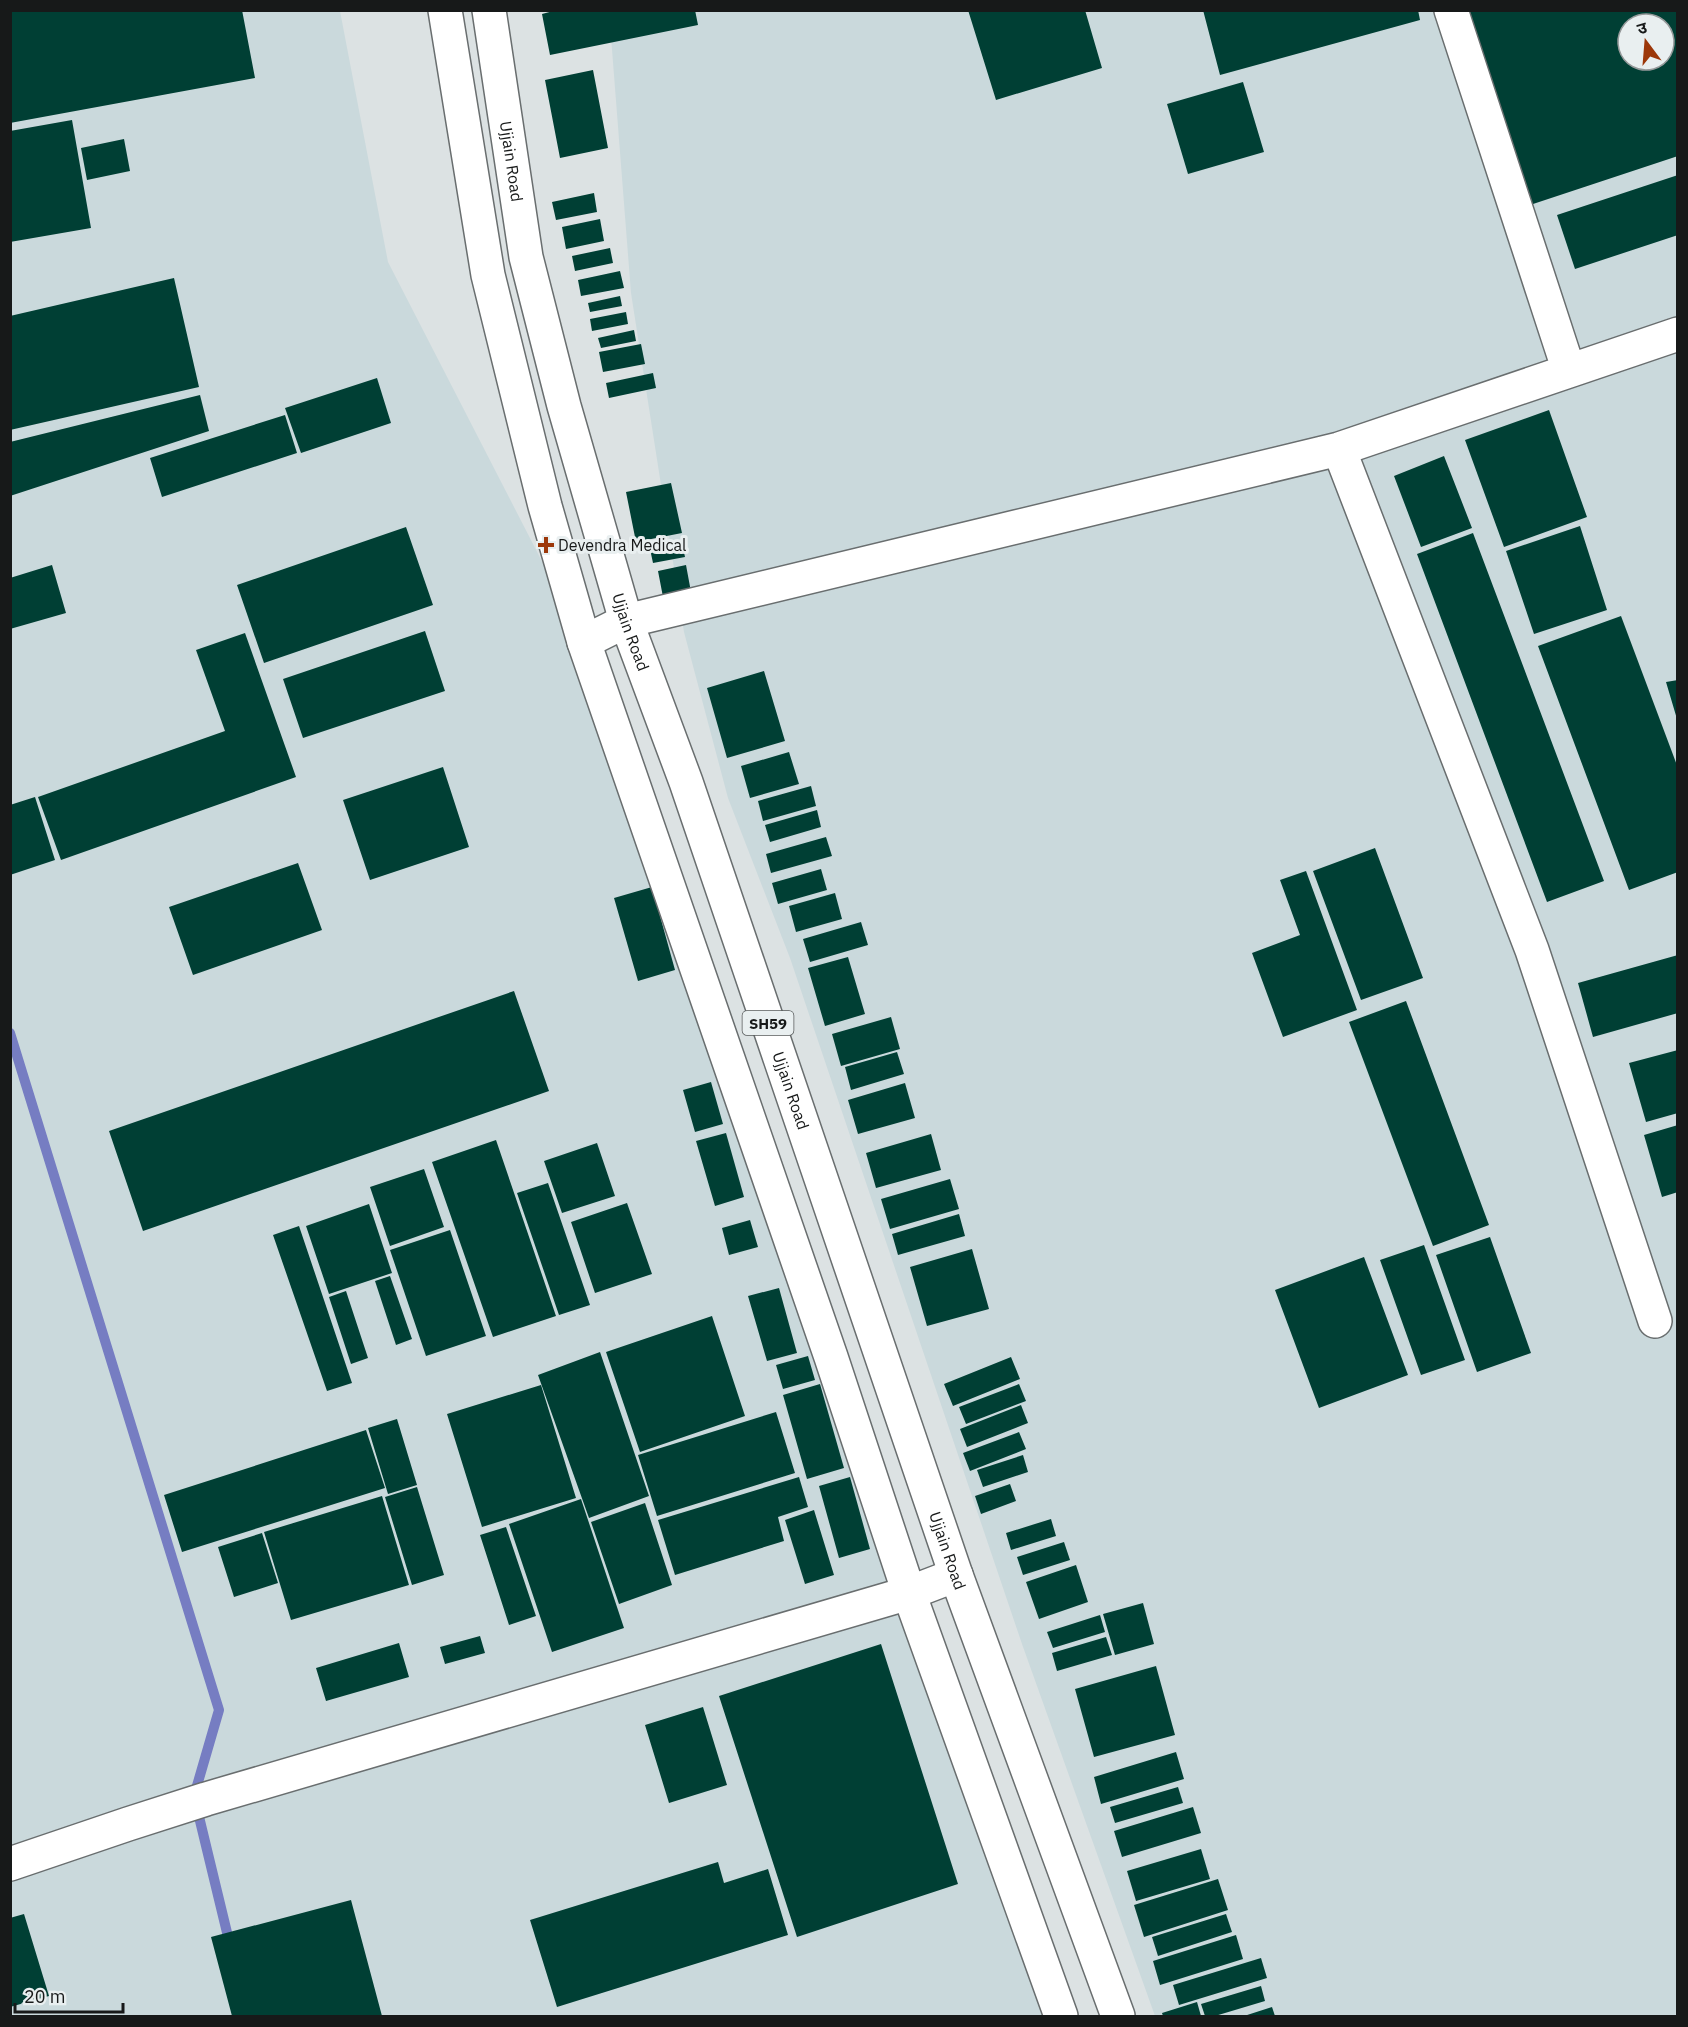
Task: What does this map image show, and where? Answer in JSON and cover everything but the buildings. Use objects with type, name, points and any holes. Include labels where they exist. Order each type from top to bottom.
[{"type":"main road","name":"SH59","points":[[446,10],[488,275],[544,506],[584,642],[831,1357],[909,1593],[1061,2016]]},
{"type":"main road","name":"Ujjain Road","points":[[489,10],[526,257],[564,406],[626,621],[690,793],[956,1575],[1118,2016]]},
{"type":"main road","points":[[1451,10],[1569,371]]},
{"type":"main road","points":[[584,642],[626,621],[1339,449],[1677,334]]},
{"type":"main road","points":[[1339,449],[1532,950],[1655,1321]]},
{"type":"main road","points":[[10,1864],[206,1799],[909,1593],[956,1575]]},
{"type":"shaded area","points":[[11,11],[340,11],[388,262],[568,612],[1047,2016],[11,2016]]},
{"type":"shaded area","points":[[609,11],[1677,11],[1677,2016],[1155,2016],[1022,1644],[790,958],[728,798],[684,632],[631,293]]},
{"type":"waterway","points":[[10,1033],[219,1710],[194,1796],[230,1945]]},
{"type":"place","name":"Devendra Medical","points":[[546,545]]}]
